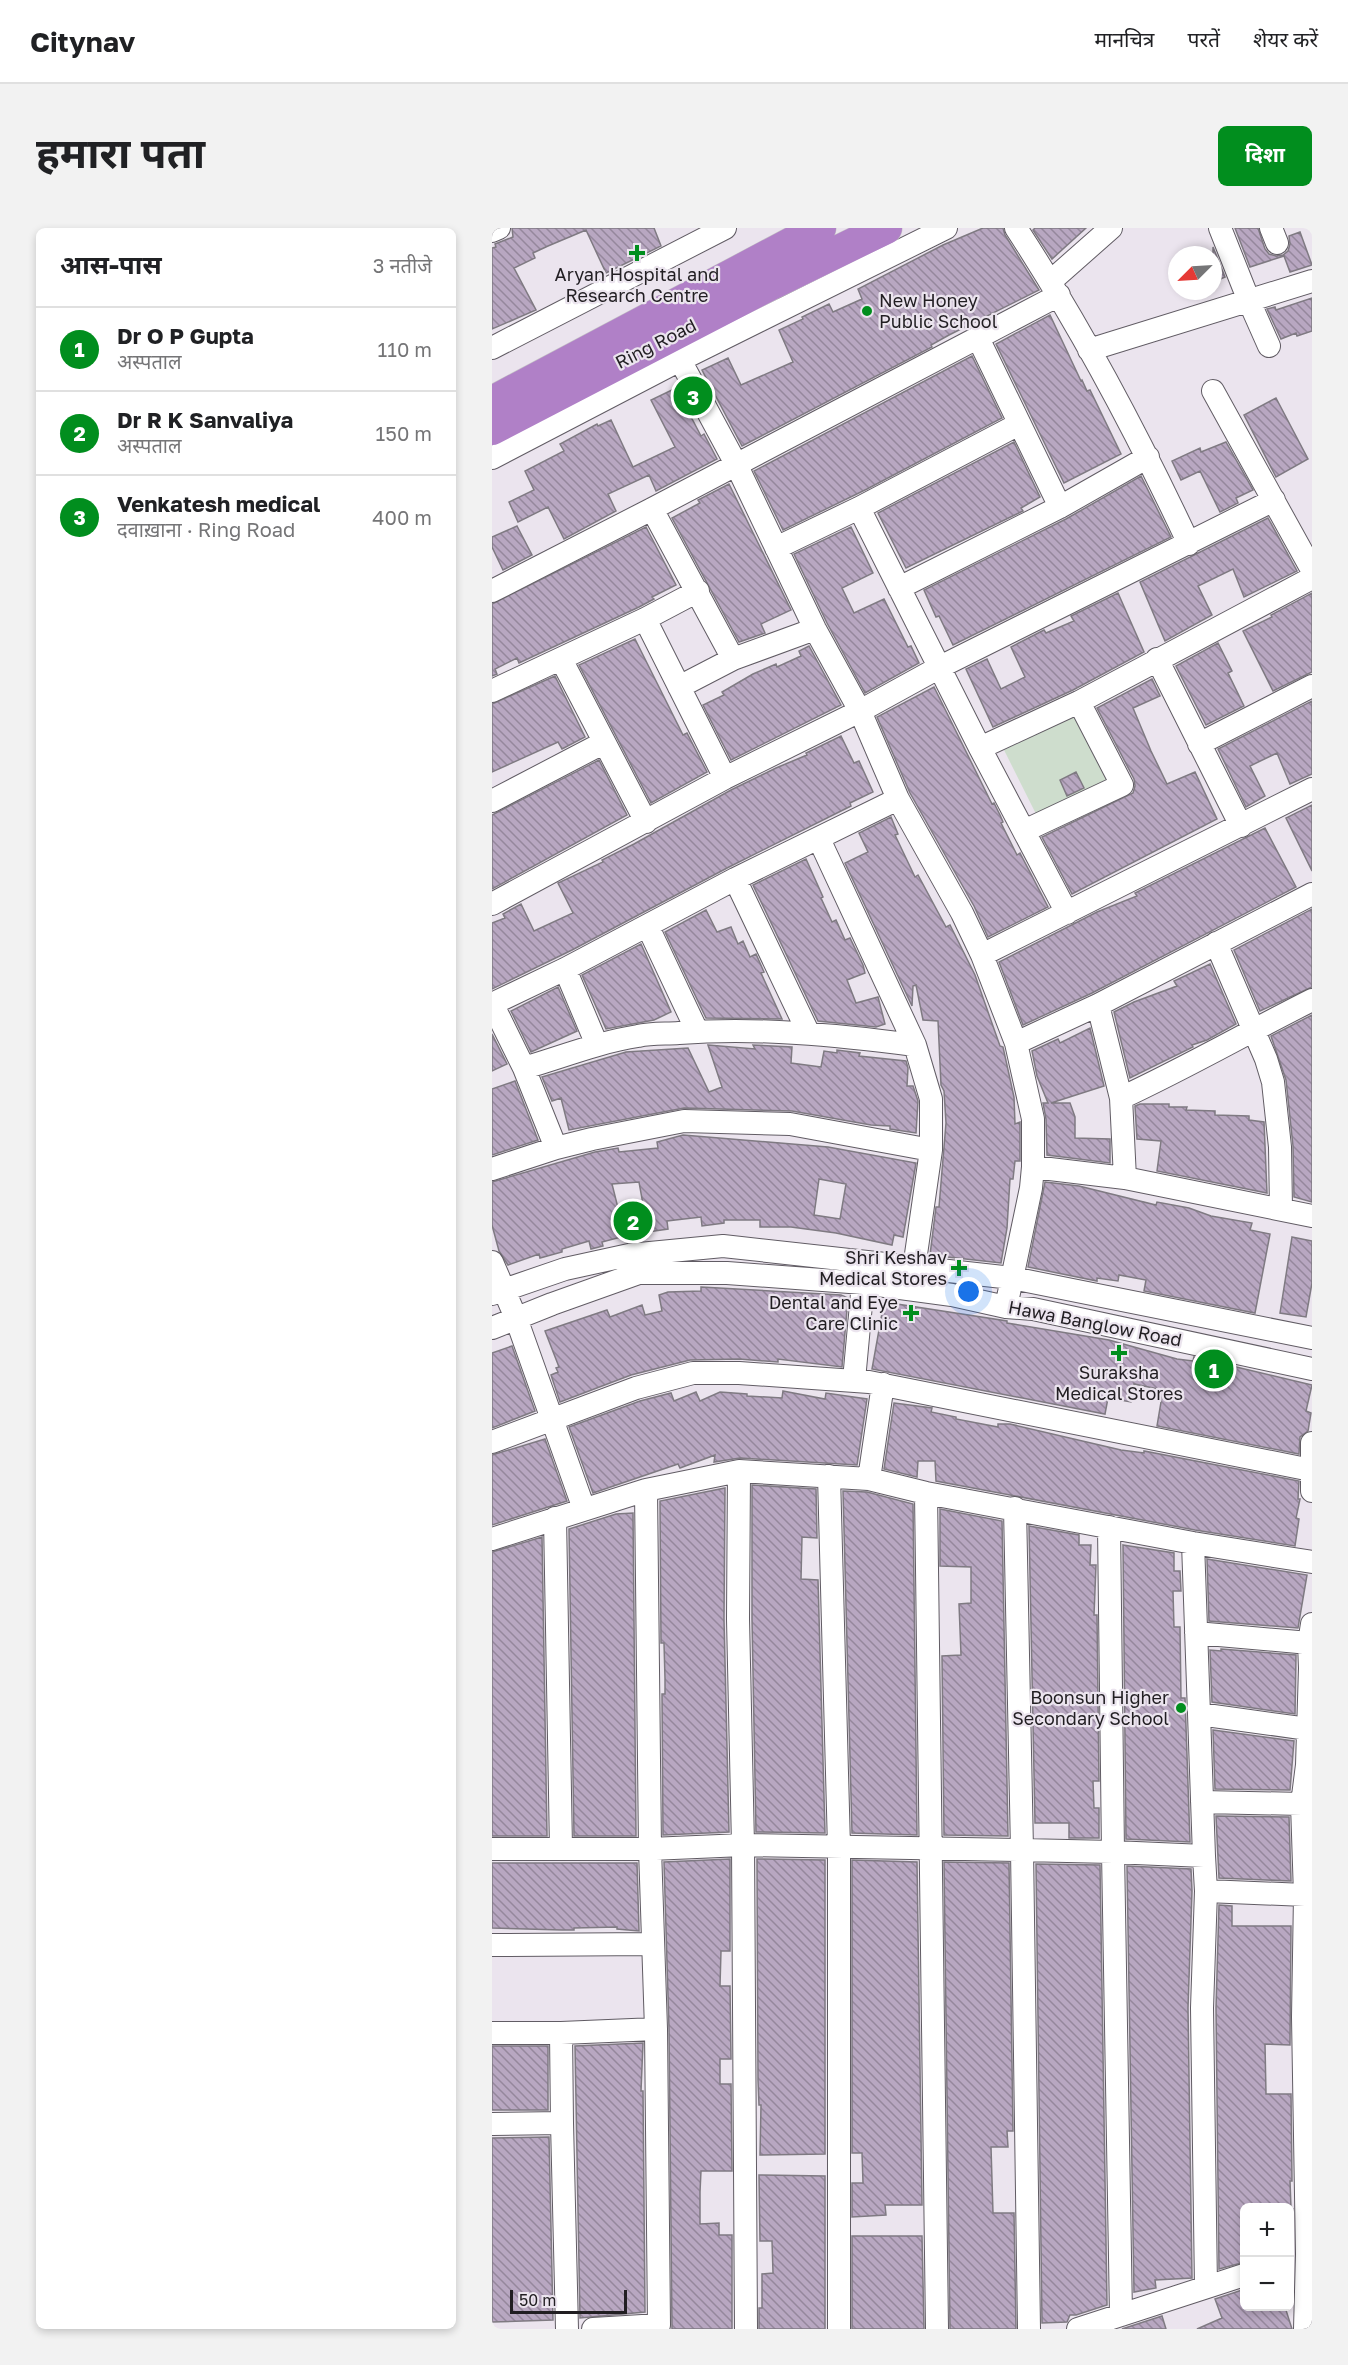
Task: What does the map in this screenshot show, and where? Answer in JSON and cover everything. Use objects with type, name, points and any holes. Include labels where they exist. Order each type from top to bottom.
[{"type":"highway","name":"Ring Road","points":[[492,402],[820,228]]},
{"type":"highway","name":"Ring Road","points":[[492,429],[771,284],[886,228]]},
{"type":"street","points":[[492,231],[499,228]]},
{"type":"street","points":[[492,348],[725,228]]},
{"type":"street","points":[[492,458],[680,360],[946,228]]},
{"type":"street","points":[[1016,228],[1055,288],[1089,350],[1148,458],[1189,544]]},
{"type":"street","points":[[492,591],[978,338],[1055,288],[1111,228]]},
{"type":"street","points":[[1220,228],[1269,346]]},
{"type":"street","points":[[1089,350],[1312,281]]},
{"type":"street","points":[[978,338],[1060,507]]},
{"type":"street","points":[[680,360],[736,464],[815,629],[860,711],[898,799],[963,913],[1016,1043],[1033,1119],[1033,1167],[1031,1188],[1006,1307]]},
{"type":"street","points":[[1213,391],[1312,570]]},
{"type":"street","points":[[776,548],[859,508],[1019,424]]},
{"type":"street","points":[[899,588],[1060,507],[1148,458]]},
{"type":"street","points":[[492,904],[725,778],[860,711],[940,667],[1275,500]]},
{"type":"street","points":[[859,508],[980,748],[1067,913]]},
{"type":"street","points":[[652,509],[733,659]]},
{"type":"street","points":[[980,748],[1079,702],[1312,578]]},
{"type":"street","points":[[492,691],[645,619],[698,591]]},
{"type":"street","points":[[645,619],[725,778]]},
{"type":"street","points":[[679,687],[733,659],[815,629]]},
{"type":"street","points":[[561,659],[646,822]]},
{"type":"street","points":[[1157,659],[1241,826]]},
{"type":"street","points":[[1199,744],[1312,686]]},
{"type":"street","points":[[1024,831],[1122,785],[1079,702]]},
{"type":"street","points":[[492,801],[603,743]]},
{"type":"street","points":[[982,955],[1312,789]]},
{"type":"street","points":[[556,1148],[524,1068],[492,1003],[566,969],[735,879],[898,799]]},
{"type":"street","points":[[819,839],[915,1045],[931,1099],[931,1150],[914,1268]]},
{"type":"street","points":[[735,879],[808,1032]]},
{"type":"street","points":[[1016,1043],[1098,1005],[1312,894]]},
{"type":"street","points":[[648,927],[697,1031]]},
{"type":"street","points":[[1216,944],[1273,1082],[1280,1147],[1281,1209]]},
{"type":"street","points":[[566,969],[597,1046]]},
{"type":"street","points":[[1121,1098],[1194,1064],[1312,1000]]},
{"type":"street","points":[[1098,1005],[1121,1098],[1125,1178]]},
{"type":"street","points":[[524,1068],[638,1036],[697,1031],[808,1032],[915,1045]]},
{"type":"street","points":[[492,1169],[556,1148],[684,1121],[790,1124],[931,1150]]},
{"type":"street","points":[[1033,1167],[1125,1178],[1312,1216]]},
{"type":"street","name":"Hawa Banglow Road","points":[[498,1292],[565,1269],[629,1255],[723,1246],[1012,1278],[1312,1338]]},
{"type":"street","points":[[492,1262],[498,1292],[516,1318],[584,1509]]},
{"type":"street","name":"Hawa Banglow Road","points":[[492,1328],[639,1273],[727,1273],[863,1284],[952,1295],[1006,1307],[1033,1309],[1312,1369]]},
{"type":"street","points":[[855,1380],[863,1284]]},
{"type":"street","points":[[492,1442],[636,1388],[693,1373],[739,1373],[855,1380],[883,1384],[1311,1481],[1312,1443]]},
{"type":"street","points":[[869,1479],[883,1384]]},
{"type":"street","points":[[740,1472],[738,1619],[743,1845],[746,2329]]},
{"type":"street","points":[[492,1539],[646,1490],[740,1472],[869,1479],[926,1493],[1192,1543],[1312,1562]]},
{"type":"street","points":[[829,1476],[839,1846],[839,2329]]},
{"type":"street","points":[[593,2329],[659,2327],[646,1490]]},
{"type":"street","points":[[926,1493],[937,2329]]},
{"type":"street","points":[[1015,1508],[1029,2329]]},
{"type":"street","points":[[555,1518],[561,1848]]},
{"type":"street","points":[[1109,1527],[1120,2315]]},
{"type":"street","points":[[1192,1543],[1206,1891],[1202,2008],[1206,2287]]},
{"type":"street","points":[[1196,1634],[1311,1633],[1308,1729],[1302,1804],[1305,1894],[1309,1927],[1309,2196],[1298,2257],[1305,2329]]},
{"type":"street","points":[[1199,1714],[1308,1729]]},
{"type":"street","points":[[1202,1802],[1302,1804]]},
{"type":"street","points":[[492,1849],[650,1849],[743,1845],[1113,1852],[1204,1856]]},
{"type":"street","points":[[1206,1891],[1305,1894]]},
{"type":"street","points":[[492,1945],[653,1944]]},
{"type":"street","points":[[492,2033],[656,2029]]},
{"type":"street","points":[[561,2033],[567,2329]]},
{"type":"street","points":[[492,2124],[562,2123]]},
{"type":"street","points":[[1078,2329],[1240,2276]]},
{"type":"green space","points":[[1075,715],[1108,780],[1037,816],[1004,750]]},
{"type":"building","points":[[512,228],[654,228],[661,246],[606,273],[586,230],[533,253],[535,258],[514,268],[536,310],[492,329],[492,248],[496,247],[495,244],[513,237]]},
{"type":"building","points":[[983,228],[1003,228],[1039,290],[949,335],[931,345],[932,347],[742,446],[702,370],[728,358],[741,385],[793,362],[779,330],[829,304],[833,312],[862,299],[858,289],[943,245]]},
{"type":"building","points":[[1035,228],[1086,228],[1052,259],[1033,230]]},
{"type":"building","points":[[1235,228],[1258,228],[1265,249],[1269,254],[1276,256],[1288,251],[1289,236],[1300,232],[1312,265],[1290,272],[1284,256],[1250,267]]},
{"type":"building","points":[[1312,298],[1312,331],[1297,336],[1296,333],[1281,339],[1267,309],[1275,307],[1276,310]]},
{"type":"building","points":[[1050,315],[1081,381],[1087,391],[1090,390],[1121,454],[1064,483],[996,344]]},
{"type":"building","points":[[972,356],[1002,418],[783,530],[754,471]]},
{"type":"building","points":[[676,388],[701,436],[704,434],[717,459],[656,491],[649,475],[608,494],[616,511],[564,539],[548,507],[518,522],[509,502],[534,490],[525,471],[564,451],[560,444],[597,424],[598,426],[611,420],[633,467],[675,447],[651,400]]},
{"type":"building","points":[[1276,398],[1308,459],[1276,477],[1244,415]]},
{"type":"building","points":[[1014,442],[1040,497],[1021,508],[1023,511],[906,568],[878,513]]},
{"type":"building","points":[[1226,442],[1253,490],[1236,498],[1238,503],[1220,512],[1200,471],[1181,480],[1172,461],[1200,448],[1201,452]]},
{"type":"building","points":[[1141,476],[1171,537],[953,645],[939,616],[936,617],[924,590],[1066,519]]},
{"type":"building","points":[[729,484],[791,610],[761,624],[765,633],[739,642],[672,518],[700,503],[698,500]]},
{"type":"building","points":[[1268,518],[1297,571],[1244,597],[1233,569],[1198,586],[1212,615],[1165,641],[1140,582]]},
{"type":"building","points":[[517,526],[532,555],[503,570],[492,547],[492,537]]},
{"type":"building","points":[[646,527],[676,585],[652,597],[654,599],[639,607],[519,663],[517,658],[495,669],[497,674],[492,676],[492,604]]},
{"type":"building","points":[[851,527],[873,573],[842,588],[854,613],[884,599],[908,647],[911,646],[919,663],[865,693],[827,623],[794,554]]},
{"type":"building","points":[[1118,593],[1144,652],[1073,690],[993,727],[966,669],[987,659],[1001,689],[1025,677],[1011,647],[1044,630],[1046,633],[1074,621],[1071,616]]},
{"type":"building","points":[[1312,593],[1312,672],[1273,691],[1243,631]]},
{"type":"building","points":[[635,639],[683,735],[687,733],[707,772],[651,803],[579,665]]},
{"type":"building","points":[[1218,643],[1232,671],[1228,673],[1244,706],[1206,725],[1176,666]]},
{"type":"building","points":[[809,646],[841,705],[731,760],[703,705],[724,695],[722,692],[753,674],[776,664],[777,667],[801,656],[799,651]]},
{"type":"building","points":[[555,676],[585,737],[562,749],[558,742],[492,772],[492,704]]},
{"type":"building","points":[[1152,679],[1160,696],[1133,708],[1151,751],[1167,784],[1195,772],[1217,819],[1072,894],[1042,837],[1133,793],[1134,779],[1097,708]]},
{"type":"building","points":[[934,687],[992,804],[994,803],[1000,815],[1003,822],[1001,823],[1017,855],[1020,853],[1048,907],[988,937],[974,906],[910,793],[877,717]]},
{"type":"building","points":[[1312,701],[1312,774],[1290,784],[1277,753],[1250,766],[1265,796],[1246,807],[1218,749]]},
{"type":"building","points":[[841,736],[854,763],[859,761],[873,792],[850,803],[851,806],[492,989],[492,923],[505,918],[503,914],[521,904],[534,931],[573,913],[558,883],[603,862],[602,860],[731,790],[807,755],[806,753]]},
{"type":"building","points":[[599,760],[627,815],[492,889],[492,815]]},
{"type":"building","points":[[1076,772],[1084,788],[1067,796],[1060,780]]},
{"type":"building","points":[[1312,805],[1312,871],[1286,818]]},
{"type":"building","points":[[891,817],[898,834],[895,835],[915,877],[918,875],[946,927],[950,925],[975,975],[1000,1046],[1003,1047],[1014,1097],[1015,1124],[1020,1122],[1020,1161],[1015,1161],[1013,1179],[1010,1179],[1007,1228],[1001,1263],[930,1255],[936,1207],[939,1207],[946,1123],[944,1091],[941,1085],[938,1021],[923,1020],[916,985],[913,986],[912,1006],[845,863],[868,852],[859,833]]},
{"type":"building","points":[[1265,828],[1296,887],[1092,993],[1023,1025],[999,962],[1097,912],[1137,896],[1135,893]]},
{"type":"building","points":[[806,859],[832,922],[836,920],[845,940],[850,938],[863,965],[865,973],[847,980],[856,1003],[878,997],[885,1024],[876,1027],[818,1021],[753,885]]},
{"type":"building","points":[[1312,909],[1312,987],[1260,1011],[1234,950]]},
{"type":"building","points":[[706,910],[717,932],[731,927],[738,944],[743,941],[750,957],[756,954],[764,972],[761,973],[782,1019],[706,1018],[665,932]]},
{"type":"building","points":[[641,944],[671,1012],[654,1020],[606,1029],[582,975]]},
{"type":"building","points":[[1210,964],[1236,1024],[1130,1078],[1114,1012],[1177,986],[1174,981]]},
{"type":"building","points":[[558,987],[577,1031],[531,1052],[511,1011]]},
{"type":"building","points":[[1312,1015],[1312,1202],[1294,1197],[1293,1146],[1286,1080],[1271,1036]]},
{"type":"building","points":[[1090,1028],[1104,1086],[1051,1103],[1070,1103],[1075,1117],[1075,1138],[1110,1139],[1110,1163],[1047,1155],[1043,1103],[1048,1103],[1037,1076],[1032,1051],[1058,1039],[1060,1043]]},
{"type":"building","points":[[492,1034],[507,1064],[492,1071]]},
{"type":"building","points":[[708,1045],[755,1049],[753,1045],[792,1047],[791,1063],[821,1067],[824,1051],[837,1053],[837,1050],[860,1053],[859,1056],[906,1061],[907,1086],[913,1086],[918,1101],[916,1133],[890,1129],[890,1126],[871,1125],[792,1111],[684,1108],[569,1130],[561,1098],[552,1101],[542,1077],[626,1052],[688,1048],[709,1092],[722,1087]]},
{"type":"building","points":[[515,1081],[538,1140],[492,1155],[492,1089]]},
{"type":"building","points":[[1169,1104],[1169,1107],[1187,1107],[1186,1110],[1215,1111],[1215,1115],[1249,1116],[1249,1120],[1264,1122],[1267,1193],[1157,1171],[1161,1141],[1137,1139],[1135,1106]]},
{"type":"building","points":[[683,1135],[828,1147],[916,1163],[903,1237],[894,1235],[892,1245],[836,1233],[791,1227],[760,1227],[760,1220],[724,1220],[724,1223],[702,1226],[701,1217],[667,1221],[668,1229],[648,1232],[639,1182],[612,1184],[625,1236],[602,1242],[603,1246],[591,1249],[589,1241],[562,1249],[562,1252],[540,1258],[539,1254],[508,1265],[499,1251],[492,1225],[492,1182],[595,1152],[618,1148],[619,1152],[658,1148],[657,1142]],"holes":[[[819,1179],[846,1184],[840,1219],[814,1215]]]},
{"type":"building","points":[[1045,1182],[1079,1186],[1156,1205],[1157,1202],[1189,1208],[1211,1216],[1252,1223],[1250,1230],[1270,1234],[1255,1313],[1144,1291],[1146,1280],[1119,1275],[1118,1281],[1097,1278],[1097,1281],[1028,1267]]},
{"type":"building","points":[[1292,1237],[1312,1241],[1312,1283],[1306,1317],[1280,1313]]},
{"type":"building","points":[[701,1287],[841,1295],[848,1298],[842,1367],[778,1359],[778,1362],[739,1359],[690,1360],[631,1375],[560,1402],[551,1375],[558,1372],[556,1368],[559,1367],[545,1331],[607,1310],[610,1317],[642,1305],[645,1315],[662,1311],[659,1295],[668,1292],[701,1291]]},
{"type":"building","points":[[884,1302],[1109,1340],[1177,1359],[1193,1361],[1194,1357],[1312,1385],[1306,1411],[1311,1413],[1308,1431],[1300,1437],[1299,1454],[1157,1426],[1163,1390],[1134,1384],[1131,1402],[1108,1398],[1105,1414],[872,1369]]},
{"type":"building","points":[[512,1346],[535,1411],[492,1428],[492,1353]]},
{"type":"building","points":[[783,1391],[825,1399],[826,1393],[867,1399],[857,1465],[740,1458],[714,1462],[715,1455],[680,1468],[678,1464],[593,1493],[569,1427],[640,1401],[671,1393],[674,1401],[696,1392],[700,1401],[720,1392],[782,1398]]},
{"type":"building","points":[[894,1403],[932,1408],[931,1412],[956,1417],[956,1419],[998,1427],[998,1424],[1010,1424],[1121,1450],[1144,1453],[1144,1451],[1299,1481],[1298,1499],[1300,1499],[1296,1518],[1299,1519],[1295,1546],[1195,1530],[936,1481],[935,1461],[918,1461],[917,1477],[884,1469]]},
{"type":"building","points":[[545,1439],[567,1501],[492,1525],[492,1455]]},
{"type":"building","points":[[752,1485],[816,1489],[817,1538],[802,1537],[801,1579],[818,1580],[825,1833],[756,1832]]},
{"type":"building","points":[[725,1488],[724,1619],[729,1832],[663,1835],[662,1694],[665,1694],[665,1679],[664,1643],[661,1643],[660,1501]]},
{"type":"building","points":[[843,1491],[867,1492],[913,1504],[917,1835],[852,1833]]},
{"type":"building","points":[[940,1509],[1002,1521],[1008,1836],[944,1835],[942,1656],[961,1655],[959,1604],[971,1603],[971,1567],[940,1566]]},
{"type":"building","points":[[633,1513],[636,1836],[574,1836],[569,1529],[616,1514]]},
{"type":"building","points":[[1029,1526],[1079,1535],[1079,1545],[1091,1545],[1090,1565],[1096,1565],[1094,1615],[1097,1615],[1099,1781],[1093,1781],[1094,1808],[1099,1808],[1099,1838],[1069,1838],[1069,1823],[1035,1823]]},
{"type":"building","points":[[542,1537],[547,1836],[492,1836],[492,1552]]},
{"type":"building","points":[[1123,1545],[1174,1553],[1174,1571],[1180,1571],[1181,1591],[1173,1591],[1174,1627],[1180,1627],[1181,1698],[1185,1698],[1190,1842],[1126,1839]]},
{"type":"building","points":[[1207,1559],[1307,1575],[1298,1628],[1209,1621]]},
{"type":"building","points":[[1221,1649],[1296,1655],[1295,1714],[1212,1702],[1210,1650],[1221,1651]]},
{"type":"building","points":[[1213,1730],[1294,1741],[1290,1790],[1215,1789]]},
{"type":"building","points":[[1216,1816],[1289,1817],[1291,1881],[1219,1878]]},
{"type":"building","points":[[730,1859],[730,1951],[721,1951],[720,1986],[730,1986],[731,2059],[720,2059],[720,2084],[731,2084],[732,2171],[701,2171],[700,2224],[719,2223],[719,2235],[732,2235],[732,2329],[672,2329],[669,2029],[664,1862]]},
{"type":"building","points":[[757,1859],[825,1860],[825,2154],[760,2155]]},
{"type":"building","points":[[852,1860],[917,1862],[922,2205],[885,2205],[886,2215],[852,2217],[852,2183],[863,2183],[862,2153],[852,2153]]},
{"type":"building","points":[[944,1862],[1009,1863],[1013,2131],[1007,2131],[1008,2147],[991,2147],[993,2213],[1014,2213],[1016,2329],[950,2329]]},
{"type":"building","points":[[492,1863],[637,1863],[639,1931],[617,1929],[617,1927],[574,1928],[574,1930],[492,1928]]},
{"type":"building","points":[[1036,1864],[1100,1865],[1107,2305],[1070,2315],[1067,2322],[1042,2323]]},
{"type":"building","points":[[1127,1866],[1191,1869],[1192,1891],[1188,2008],[1192,2278],[1155,2280],[1156,2288],[1134,2292]]},
{"type":"building","points":[[1219,1905],[1232,1906],[1232,1926],[1291,1926],[1290,2045],[1265,2044],[1266,2094],[1291,2094],[1291,2203],[1240,2203],[1240,2263],[1219,2269],[1216,2008]]},
{"type":"building","points":[[643,2043],[641,2091],[643,2091],[645,2312],[580,2318],[575,2046]]},
{"type":"building","points":[[492,2046],[548,2046],[548,2110],[492,2110]]},
{"type":"building","points":[[549,2137],[553,2320],[492,2322],[492,2138]]},
{"type":"building","points":[[759,2175],[825,2176],[825,2329],[759,2329],[759,2308],[762,2308],[762,2274],[773,2273],[772,2241],[760,2241]]},
{"type":"building","points":[[852,2236],[922,2236],[924,2329],[852,2329]]},
{"type":"building","points":[[1240,2291],[1240,2311],[1286,2311],[1292,2329],[1197,2329],[1222,2318],[1215,2299]]},
{"type":"building","points":[[1162,2316],[1166,2329],[1122,2329]]},
{"type":"place","name":"Aryan Hospital and Research Centre","points":[[637,253]]},
{"type":"place","name":"New Honey Public School","points":[[867,311]]},
{"type":"place","name":"Venkatesh medical","points":[[693,396]]},
{"type":"place","name":"Dr R K Sanvaliya","points":[[633,1221]]},
{"type":"place","name":"Shri Keshav Medical Stores","points":[[959,1268]]},
{"type":"place","name":"Dental and Eye Care Clinic","points":[[911,1313]]},
{"type":"place","name":"Suraksha Medical Stores","points":[[1119,1353]]},
{"type":"place","name":"Dr O P Gupta","points":[[1214,1369]]},
{"type":"place","name":"Boonsun Higher Secondary School","points":[[1181,1708]]}]
